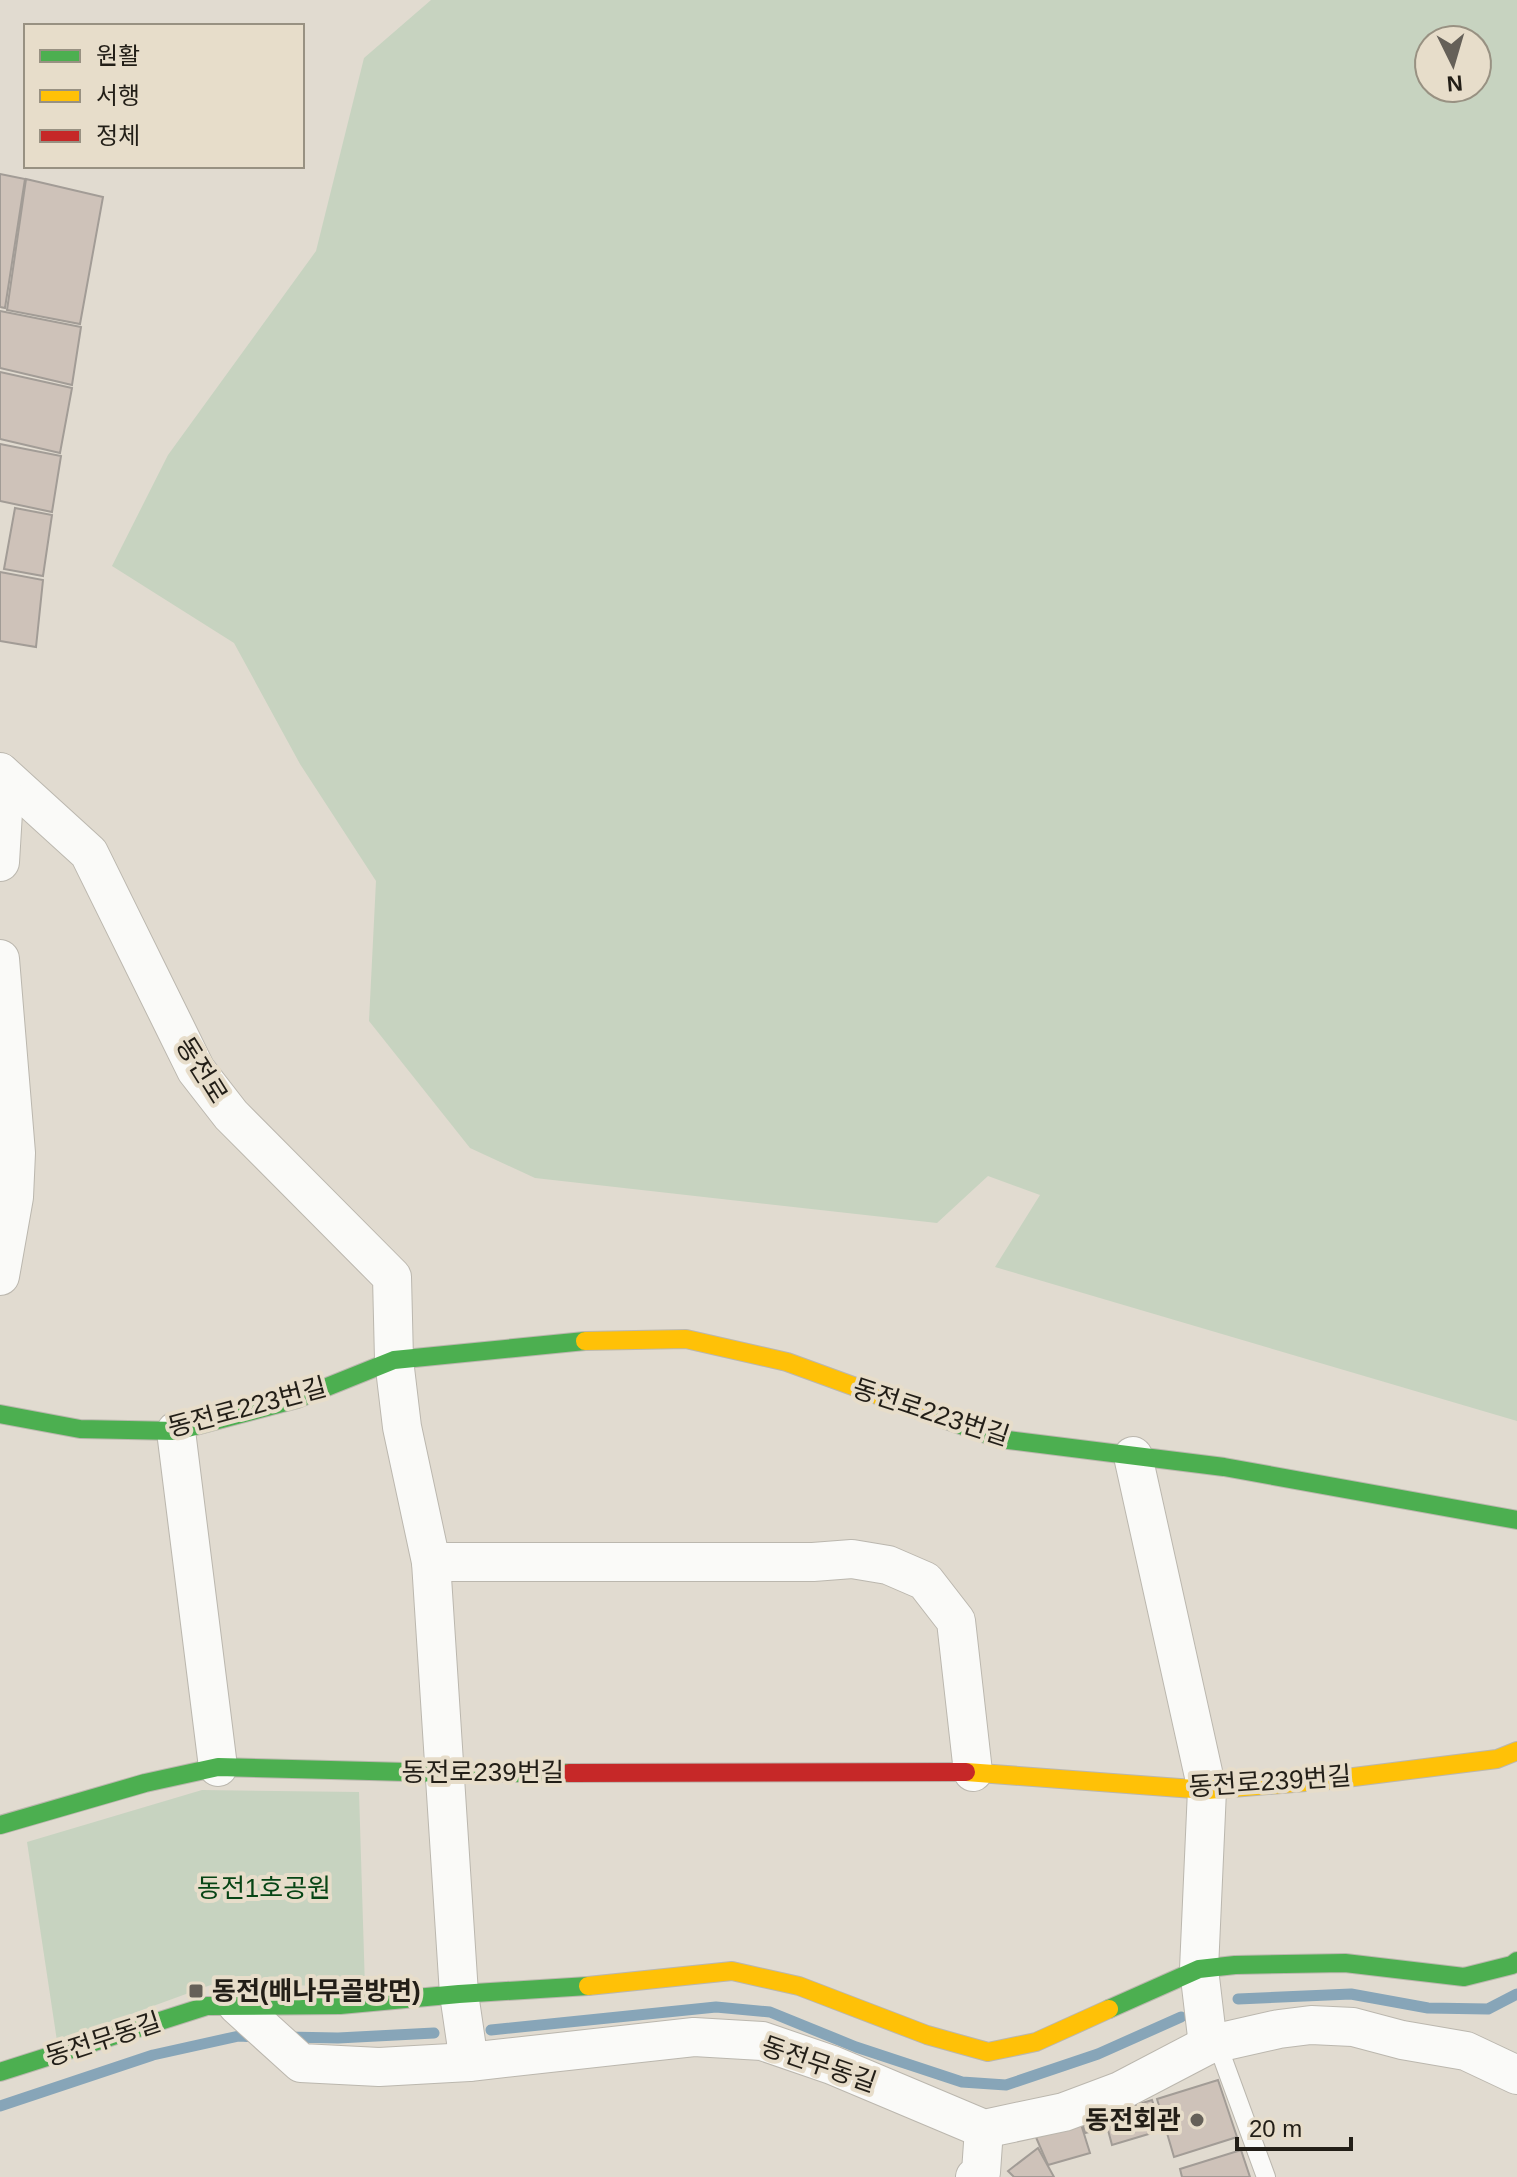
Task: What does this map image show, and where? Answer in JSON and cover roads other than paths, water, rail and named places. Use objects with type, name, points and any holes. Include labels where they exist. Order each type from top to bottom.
[{"type":"street","points":[[0,862],[3,812],[1,772]]},
{"type":"street","name":"동전로","points":[[1,772],[89,853],[196,1070],[222,1104],[392,1277],[394,1360]]},
{"type":"street","points":[[0,959],[16,1153],[14,1197],[0,1276]]},
{"type":"street","name":"동전로223번길","points":[[0,1414],[80,1429],[176,1431],[297,1399],[394,1360],[596,1340],[686,1339],[787,1362],[1000,1439],[1224,1467],[1517,1520]]},
{"type":"street","points":[[394,1360],[402,1427],[431,1562],[459,1994],[469,2062]]},
{"type":"street","points":[[176,1431],[218,1767]]},
{"type":"street","points":[[1133,1456],[1207,1790],[1199,1969],[1212,2044]]},
{"type":"street","points":[[431,1562],[813,1562],[852,1559],[888,1565],[925,1581],[956,1621],[973,1772]]},
{"type":"street","name":"동전로239번길","points":[[0,1825],[145,1783],[218,1767],[445,1773],[973,1772],[1207,1790],[1330,1780],[1497,1759],[1517,1751]]},
{"type":"street","name":"동전무동길","points":[[0,2072],[222,2006],[340,2005],[732,1971],[799,1986],[927,2035],[988,2052],[1036,2042],[1199,1969],[1235,1965],[1345,1963],[1464,1977],[1517,1961]]},
{"type":"street","name":"동전무동길","points":[[222,2006],[301,2063],[379,2067],[469,2062],[694,2037],[762,2041],[832,2065],[984,2129]]},
{"type":"street","points":[[982,2175],[984,2129],[1064,2112],[1120,2091],[1212,2044],[1279,2029],[1311,2025],[1353,2027],[1402,2040],[1466,2051],[1517,2075]]},
{"type":"lane","points":[[1212,2044],[1266,2177]]},
{"type":"waterway","points":[[1238,1999],[1351,1994],[1428,2008],[1488,2009],[1517,1994]]},
{"type":"waterway","points":[[491,2030],[716,2007],[770,2012],[856,2047],[962,2082],[1006,2085],[1098,2054],[1181,2017]]},
{"type":"waterway","points":[[286,2037],[338,2038],[434,2033]]},
{"type":"waterway","points":[[0,2106],[153,2055],[239,2036],[257,2037]]},
{"type":"place","name":"동전(배나무골방면)","points":[[196,1991]]},
{"type":"place","name":"동전회관","points":[[1197,2120]]},
{"type":"park label","name":"동전1호공원","points":[[264,1888]]}]
